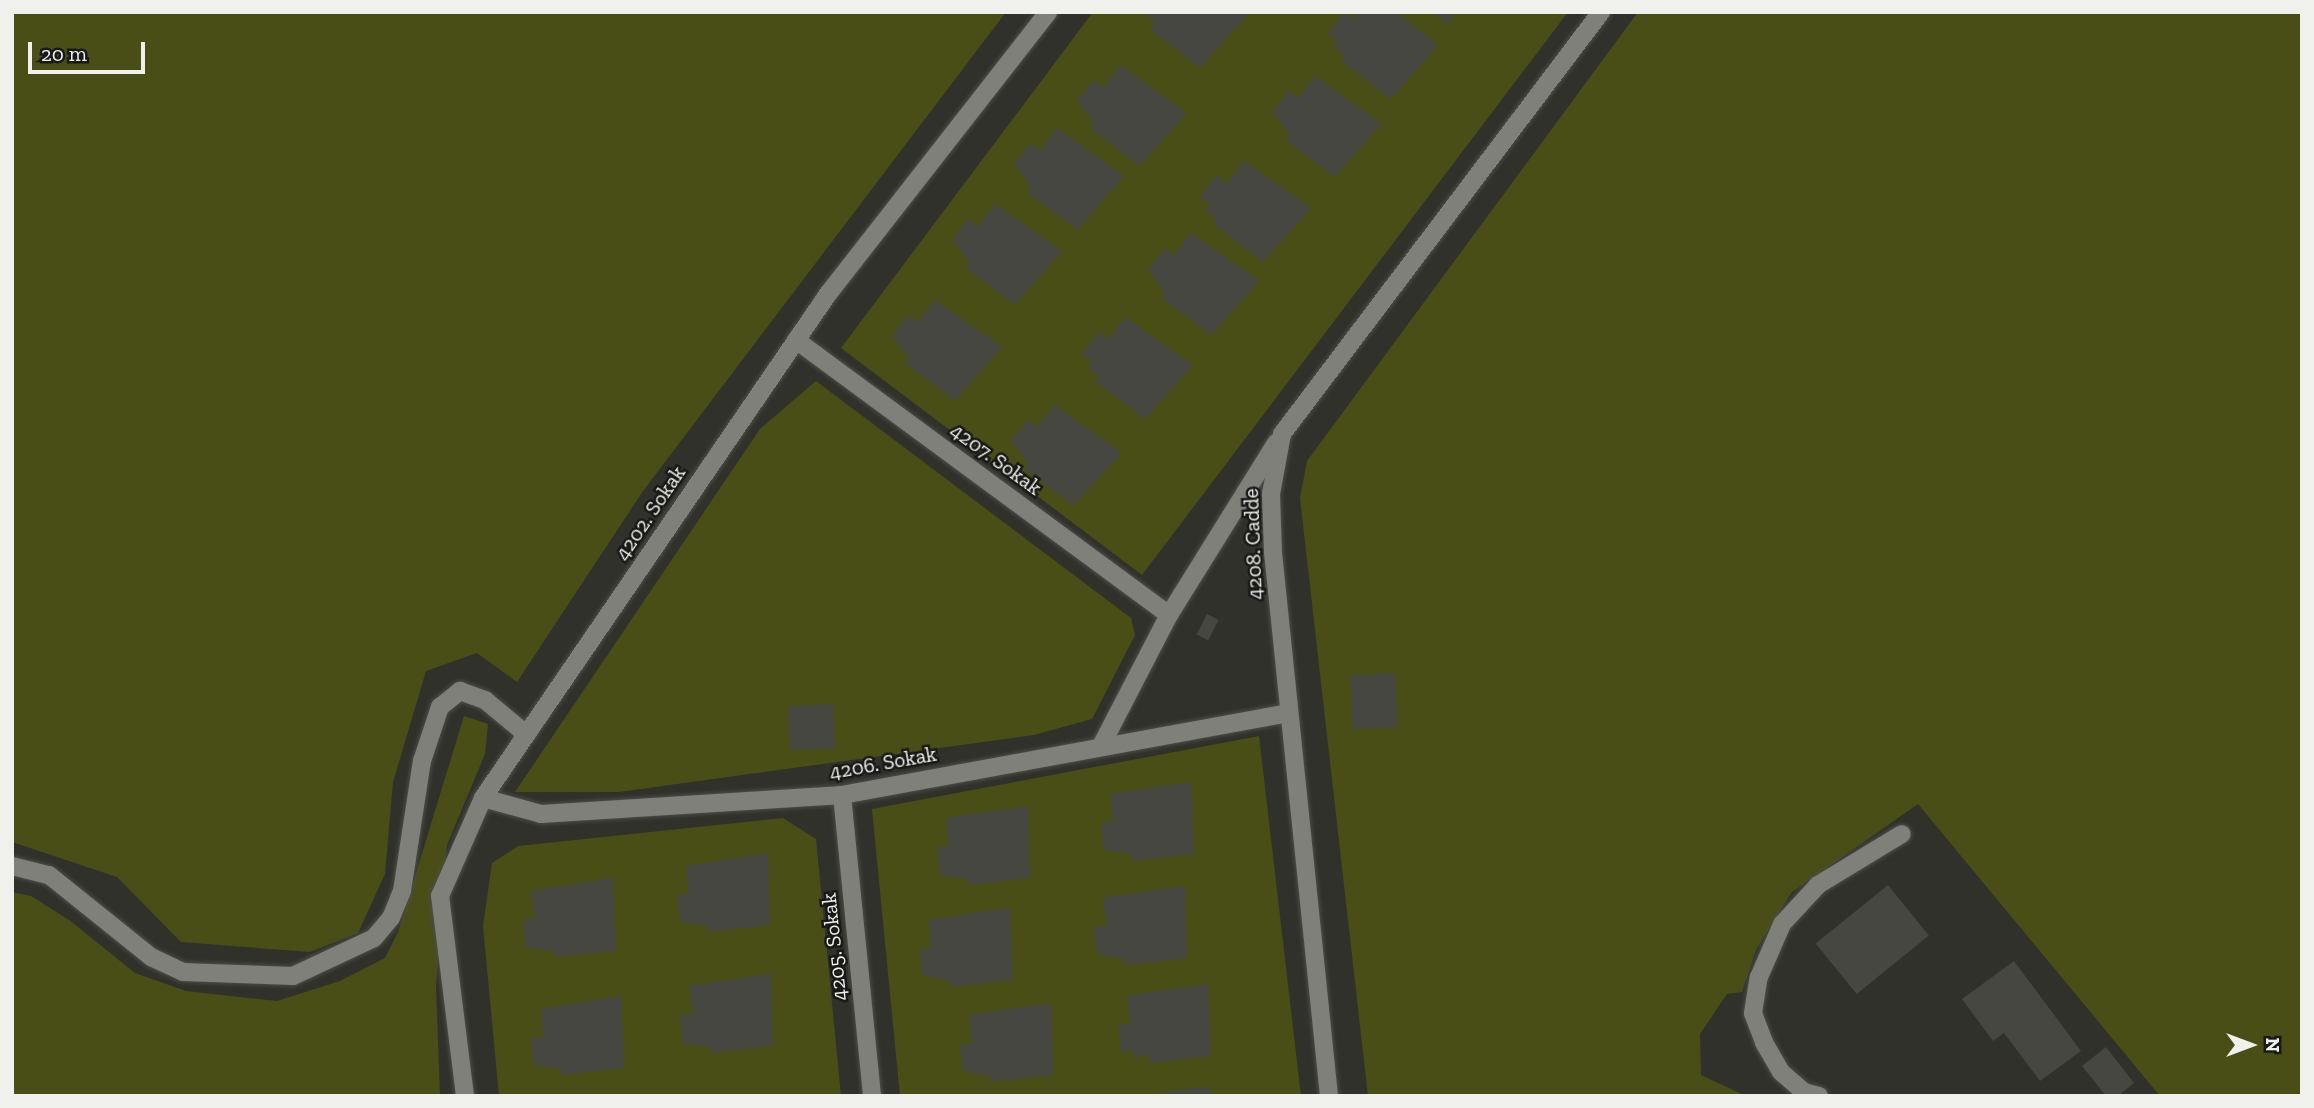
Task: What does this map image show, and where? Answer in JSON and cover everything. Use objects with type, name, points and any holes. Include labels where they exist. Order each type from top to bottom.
[{"type":"street","name":"4202. Sokak","points":[[465,1096],[440,896],[483,798],[796,340],[1048,12]]},
{"type":"street","name":"4208. Cadde","points":[[1328,1096],[1288,713],[1271,494],[1282,434],[1601,12]]},
{"type":"street","name":"4207. Sokak","points":[[796,340],[1169,615]]},
{"type":"street","points":[[1101,746],[1169,615],[1282,434]]},
{"type":"street","points":[[12,866],[49,875],[151,957],[183,972],[293,976],[374,939],[391,918],[422,761],[440,707],[460,691],[485,700],[526,734]]},
{"type":"street","name":"4206. Sokak","points":[[483,798],[541,814],[842,795],[1288,713]]},
{"type":"street","name":"4205. Sokak","points":[[842,795],[872,1096]]},
{"type":"street","points":[[1819,1096],[1804,1092],[1782,1072],[1764,1042],[1754,1013],[1759,977],[1782,924],[1818,885],[1902,834]]},
{"type":"green space","points":[[12,12],[1006,12],[643,491],[517,682],[477,653],[426,671],[393,782],[385,874],[358,933],[310,952],[181,942],[117,877],[12,842]]},
{"type":"green space","points":[[1093,12],[1568,12],[1142,575],[841,348]]},
{"type":"green space","points":[[1638,12],[2302,12],[2302,1096],[2160,1096],[1918,804],[1791,893],[1756,950],[1742,992],[1727,994],[1700,1034],[1701,1075],[1746,1096],[1368,1096],[1300,498],[1307,461]]},
{"type":"green space","points":[[816,381],[1131,618],[1135,635],[1092,719],[1034,735],[619,792],[515,792],[760,429]]},
{"type":"green space","points":[[464,716],[488,724],[485,754],[447,845],[436,987],[440,1096],[12,1096],[12,892],[31,896],[69,920],[135,973],[186,991],[277,1001],[340,981],[385,958],[398,932]]},
{"type":"green space","points":[[1259,736],[1301,1096],[900,1096],[872,809]]},
{"type":"green space","points":[[783,818],[816,839],[841,1096],[499,1096],[483,926],[492,863],[518,846]]},
{"type":"building","points":[[1145,12],[1248,14],[1200,68],[1151,30],[1155,25]]},
{"type":"building","points":[[1344,12],[1354,20],[1360,12],[1398,14],[1438,45],[1391,99],[1341,61],[1345,56],[1333,47],[1338,41],[1328,34]]},
{"type":"building","points":[[1432,12],[1456,12],[1447,24]]},
{"type":"building","points":[[1120,65],[1187,113],[1139,166],[1090,128],[1094,123],[1077,101],[1094,80],[1103,87]]},
{"type":"building","points":[[1315,76],[1382,124],[1334,177],[1285,139],[1289,134],[1272,112],[1289,90],[1298,98]]},
{"type":"building","points":[[1057,128],[1124,176],[1077,230],[1027,192],[1031,187],[1014,164],[1030,143],[1040,150]]},
{"type":"building","points":[[1244,161],[1311,208],[1263,262],[1214,224],[1217,219],[1206,210],[1210,204],[1200,197],[1217,175],[1227,183]]},
{"type":"building","points":[[995,204],[1062,251],[1015,305],[965,267],[969,262],[952,240],[968,219],[978,226]]},
{"type":"building","points":[[1191,233],[1259,281],[1211,335],[1161,297],[1165,292],[1148,270],[1165,248],[1174,256]]},
{"type":"building","points":[[935,300],[1002,347],[955,401],[905,363],[909,358],[892,336],[908,315],[918,322]]},
{"type":"building","points":[[1125,317],[1193,365],[1145,419],[1095,381],[1099,376],[1088,367],[1092,361],[1082,354],[1099,332],[1109,339]]},
{"type":"building","points":[[1054,405],[1122,453],[1073,506],[1024,468],[1028,463],[1011,441],[1028,420],[1037,427]]},
{"type":"building","points":[[1207,614],[1219,620],[1208,640],[1197,634]]},
{"type":"building","points":[[1395,673],[1398,727],[1353,729],[1350,675]]},
{"type":"building","points":[[833,704],[835,748],[790,750],[788,706]]},
{"type":"building","points":[[1191,782],[1194,854],[1132,861],[1131,854],[1104,850],[1101,823],[1113,822],[1110,794]]},
{"type":"building","points":[[1028,806],[1030,878],[968,885],[968,879],[940,875],[937,847],[949,846],[946,818]]},
{"type":"building","points":[[768,853],[770,925],[708,932],[708,926],[680,922],[677,895],[689,894],[686,866]]},
{"type":"building","points":[[613,878],[616,951],[554,957],[553,951],[526,947],[522,920],[535,918],[531,891]]},
{"type":"building","points":[[1888,885],[1929,936],[1857,994],[1816,944]]},
{"type":"building","points":[[1185,886],[1187,958],[1125,965],[1125,959],[1097,954],[1094,927],[1107,926],[1103,898]]},
{"type":"building","points":[[1010,908],[1013,980],[951,987],[950,980],[923,976],[919,950],[931,948],[929,920]]},
{"type":"building","points":[[2014,961],[2081,1051],[2040,1081],[2004,1033],[1993,1041],[1962,999]]},
{"type":"building","points":[[771,974],[773,1046],[711,1053],[711,1047],[683,1043],[680,1015],[693,1014],[689,986]]},
{"type":"building","points":[[1208,984],[1211,1056],[1150,1063],[1148,1056],[1134,1058],[1133,1051],[1121,1052],[1118,1025],[1130,1024],[1127,996]]},
{"type":"building","points":[[621,996],[624,1068],[562,1075],[561,1069],[534,1065],[531,1038],[543,1037],[541,1009]]},
{"type":"building","points":[[1051,1003],[1053,1075],[991,1082],[991,1076],[963,1071],[960,1045],[972,1043],[969,1015]]},
{"type":"building","points":[[2106,1047],[2134,1083],[2118,1096],[2106,1096],[2082,1066]]},
{"type":"building","points":[[1209,1087],[1210,1096],[1158,1092]]}]
